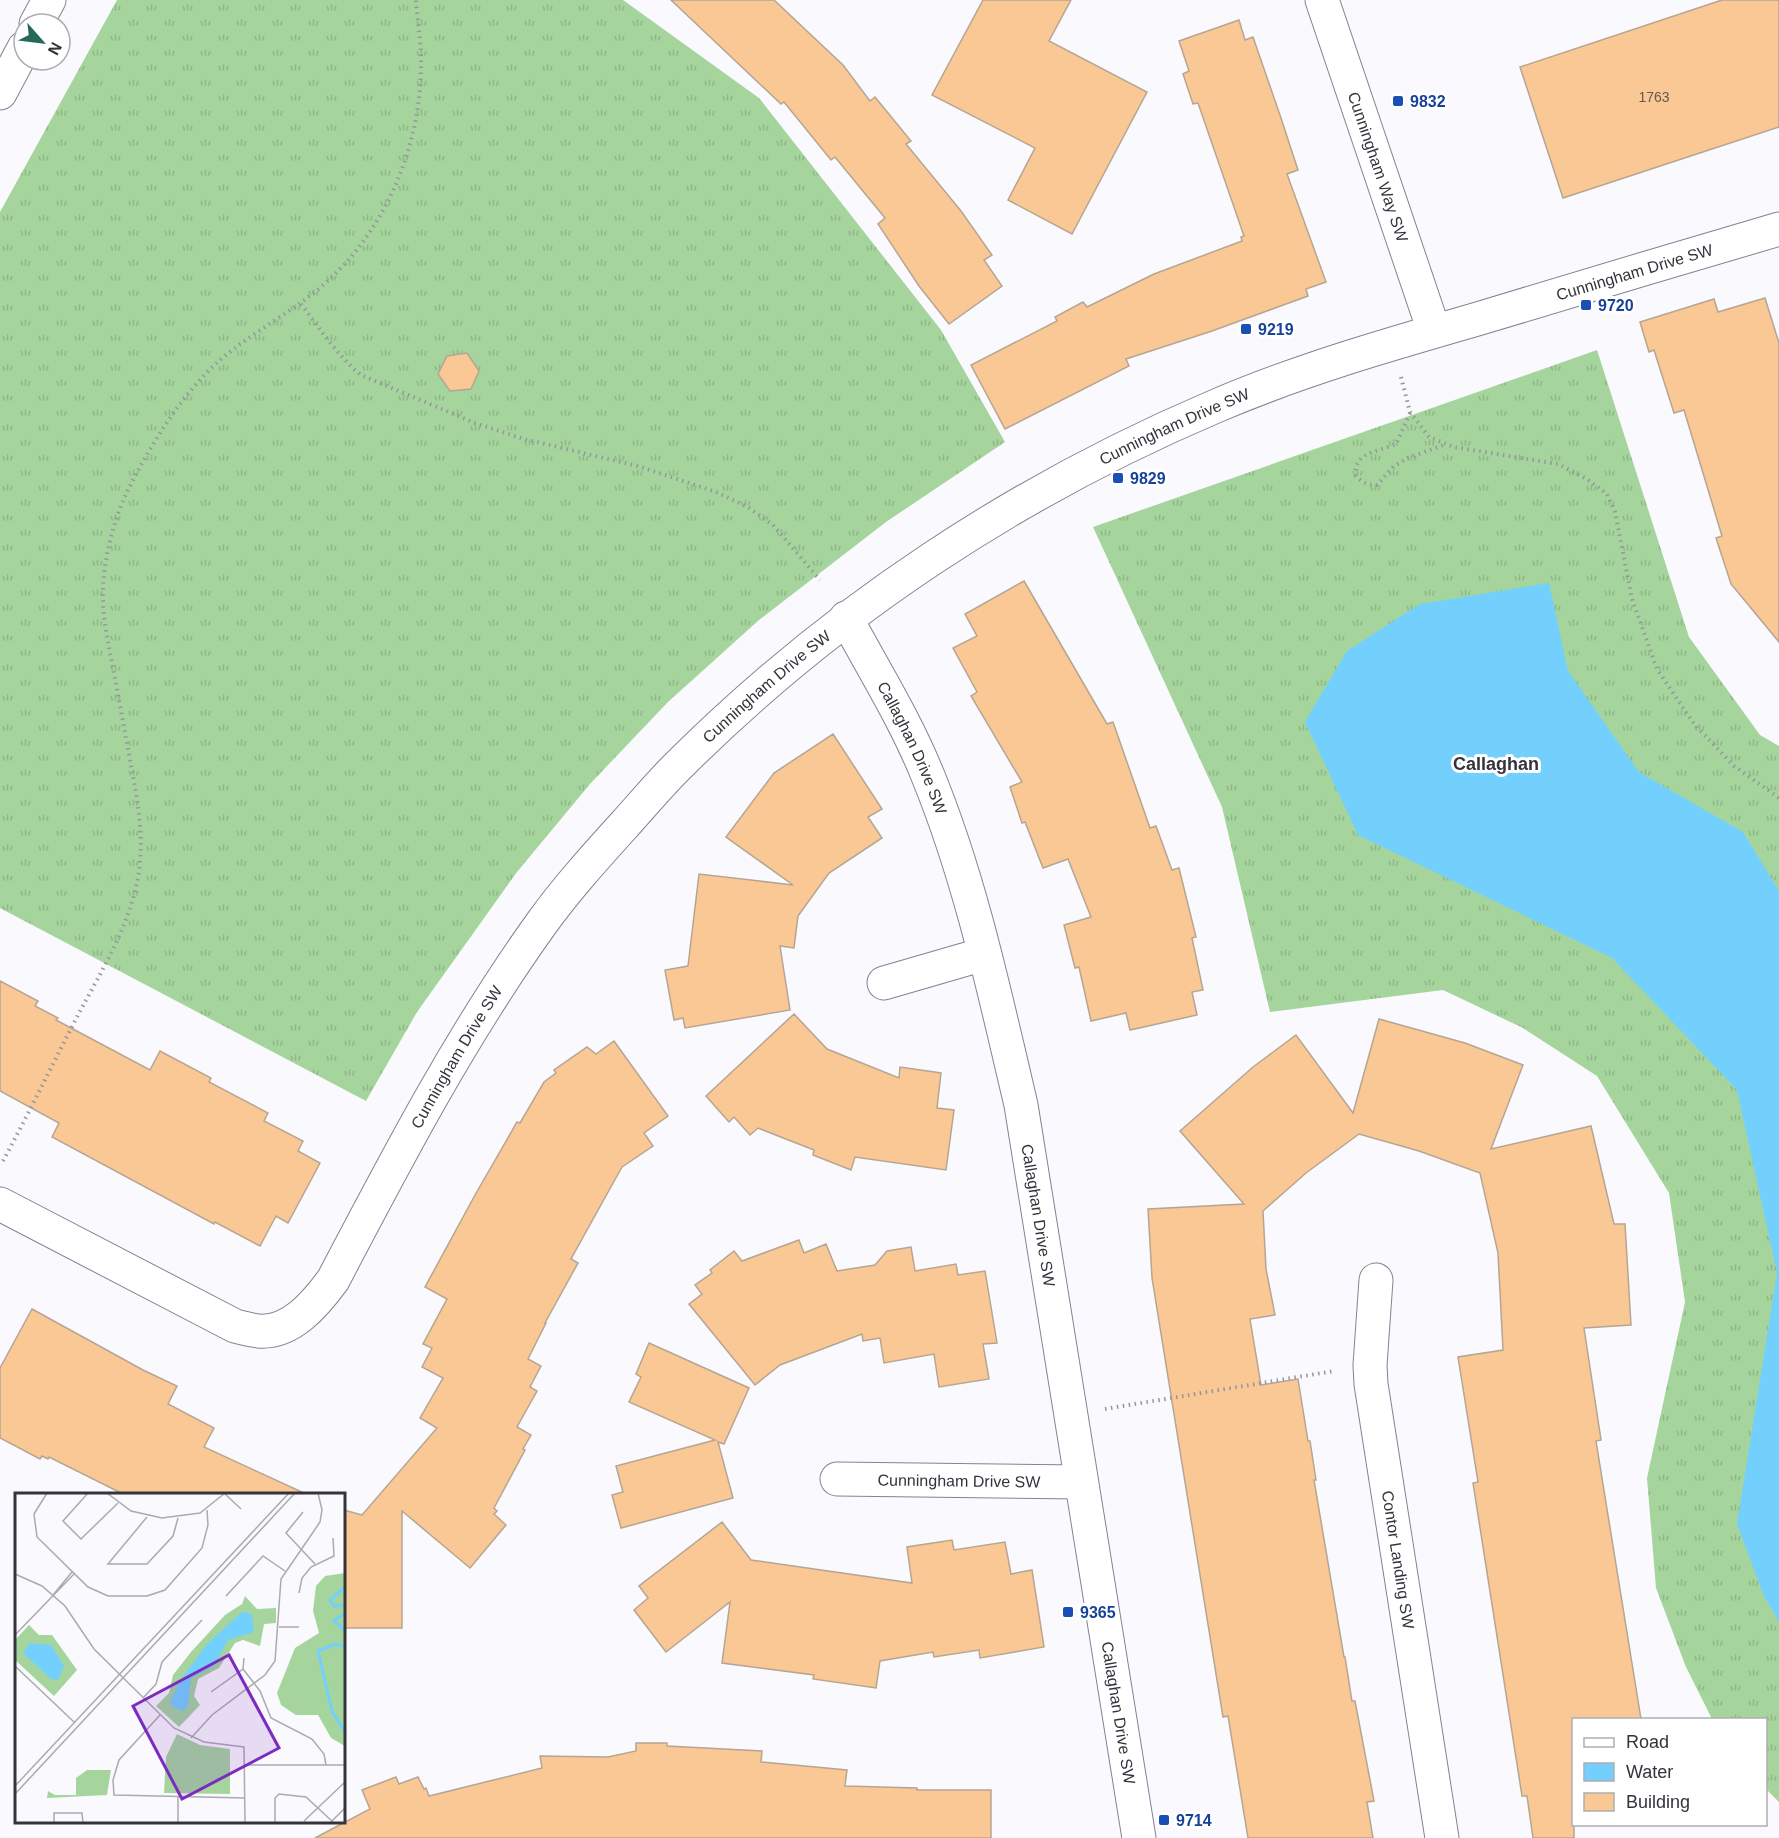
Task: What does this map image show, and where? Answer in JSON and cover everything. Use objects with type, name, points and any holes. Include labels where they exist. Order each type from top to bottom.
[{"type":"street","name":"Cunningham Way SW","points":[[1322,0],[1434,331]]},
{"type":"street","points":[[0,93],[12,70]]},
{"type":"street","name":"Cunningham Drive SW","points":[[3,1213],[235,1326],[260,1331],[290,1324],[316,1303],[333,1280],[415,1124],[476,1020],[543,921],[677,766],[733,712],[846,618],[924,564],[1065,478],[1217,406],[1293,376],[1434,331],[1779,229]]},
{"type":"street","name":"Callaghan Drive SW","points":[[846,618],[913,742],[928,776],[954,849],[984,954],[1021,1105],[1139,1838]]},
{"type":"street","points":[[884,983],[984,954]]},
{"type":"street","name":"Contor Landing SW","points":[[1376,1280],[1370,1365],[1371,1384],[1442,1838]]},
{"type":"street","name":"Cunningham Drive SW","points":[[837,1479],[1082,1482]]},
{"type":"path","points":[[3,1161],[124,922],[135,891],[140,863],[136,794],[106,632],[102,592],[114,527],[126,495],[148,454],[169,420],[195,387],[219,361],[301,304],[333,277],[359,247],[377,220],[394,190],[415,128],[420,70],[416,0]]},
{"type":"path","points":[[301,304],[332,346],[361,375],[475,423],[524,439],[638,466],[716,492],[764,517],[784,536],[820,580]]},
{"type":"path","points":[[1400,374],[1410,412],[1429,437],[1454,447],[1558,464],[1587,479],[1607,495],[1615,512],[1632,599],[1657,669],[1702,733],[1734,766],[1779,798]]},
{"type":"path","points":[[1410,412],[1396,444],[1372,452],[1361,458],[1355,465],[1355,475],[1360,481],[1369,485],[1377,485],[1394,466],[1408,458],[1446,444]]},
{"type":"path","points":[[1071,1415],[1370,1365]]},
{"type":"green space","points":[[117,0],[623,0],[759,98],[941,330],[1005,442],[886,522],[759,620],[668,702],[590,784],[517,872],[417,1012],[366,1101],[0,908],[0,212]]},
{"type":"green space","points":[[1597,350],[1689,637],[1760,735],[1779,746],[1779,1802],[1767,1790],[1767,1718],[1712,1718],[1686,1667],[1656,1588],[1647,1478],[1685,1302],[1669,1193],[1597,1076],[1523,1028],[1443,990],[1270,1012],[1222,807],[1093,527]]},
{"type":"water","points":[[1549,583],[1568,671],[1639,772],[1743,832],[1779,891],[1779,1622],[1764,1596],[1737,1524],[1777,1273],[1737,1090],[1612,958],[1358,835],[1305,722],[1347,651],[1420,604]]},
{"type":"building","points":[[671,0],[774,0],[843,65],[870,101],[875,97],[911,141],[906,144],[961,211],[992,255],[984,260],[1002,286],[949,324],[919,286],[878,224],[885,218],[835,157],[831,160],[784,102],[781,104]]},
{"type":"building","points":[[983,0],[1071,0],[1049,41],[1147,92],[1072,234],[1008,200],[1035,148],[932,95]]},
{"type":"building","points":[[1722,0],[1779,0],[1779,127],[1563,198],[1520,67]]},
{"type":"building","points":[[1239,20],[1245,40],[1253,37],[1281,118],[1298,170],[1287,174],[1326,282],[1306,289],[1308,296],[1126,359],[1129,366],[1005,429],[971,365],[1057,321],[1055,317],[1083,302],[1087,307],[1154,274],[1242,241],[1241,237],[1244,236],[1198,103],[1193,104],[1183,74],[1189,71],[1179,41]]},
{"type":"building","points":[[1765,298],[1779,343],[1779,642],[1731,584],[1716,538],[1722,536],[1684,410],[1674,413],[1654,350],[1649,352],[1640,322],[1714,299],[1718,312]]},
{"type":"building","points":[[467,353],[479,371],[471,389],[450,391],[438,374],[447,356]]},
{"type":"building","points":[[1024,581],[1107,724],[1113,722],[1150,828],[1156,826],[1172,870],[1179,868],[1196,937],[1192,938],[1203,990],[1192,992],[1197,1015],[1130,1030],[1126,1013],[1091,1021],[1079,967],[1075,968],[1064,925],[1091,917],[1068,859],[1043,868],[1025,822],[1022,823],[1010,787],[1022,782],[971,696],[977,692],[953,648],[977,636],[965,614]]},
{"type":"building","points":[[833,734],[882,809],[868,817],[882,838],[829,873],[798,916],[794,948],[780,946],[790,1010],[685,1028],[683,1018],[674,1020],[665,970],[688,966],[699,874],[793,885],[726,837],[774,773]]},
{"type":"building","points":[[0,981],[38,1001],[35,1006],[58,1018],[56,1020],[150,1070],[160,1051],[211,1078],[209,1082],[268,1113],[264,1121],[303,1141],[298,1151],[320,1163],[288,1223],[276,1216],[260,1246],[215,1222],[214,1224],[52,1137],[59,1123],[0,1091]]},
{"type":"building","points":[[794,1014],[827,1049],[899,1078],[900,1067],[941,1073],[937,1108],[954,1110],[946,1170],[855,1157],[851,1170],[813,1155],[814,1150],[758,1128],[750,1135],[734,1117],[729,1122],[706,1096]]},
{"type":"building","points":[[1379,1019],[1465,1043],[1523,1065],[1491,1149],[1591,1126],[1614,1224],[1625,1224],[1631,1325],[1584,1328],[1601,1440],[1596,1441],[1641,1718],[1572,1718],[1574,1838],[1533,1838],[1527,1796],[1522,1796],[1473,1483],[1478,1482],[1458,1357],[1503,1350],[1498,1253],[1480,1173],[1419,1151],[1359,1134],[1306,1173],[1263,1211],[1266,1269],[1275,1315],[1250,1319],[1261,1385],[1298,1379],[1344,1657],[1374,1801],[1367,1802],[1373,1838],[1248,1838],[1228,1716],[1223,1717],[1152,1278],[1148,1209],[1244,1204],[1180,1131],[1253,1067],[1296,1035],[1353,1113]]},
{"type":"building","points":[[614,1041],[668,1116],[644,1133],[653,1146],[622,1167],[571,1259],[578,1263],[528,1359],[541,1366],[530,1387],[537,1391],[517,1427],[531,1435],[494,1508],[497,1511],[494,1514],[506,1525],[470,1568],[402,1511],[402,1628],[345,1628],[345,1510],[362,1515],[437,1428],[420,1418],[443,1378],[422,1367],[432,1348],[423,1344],[447,1299],[425,1287],[517,1122],[520,1123],[544,1082],[556,1073],[554,1070],[587,1047],[596,1054]]},
{"type":"building","points":[[799,1240],[804,1253],[826,1244],[837,1271],[875,1265],[887,1251],[911,1247],[915,1271],[956,1264],[958,1275],[985,1271],[997,1343],[983,1344],[989,1379],[939,1387],[934,1354],[884,1363],[880,1338],[863,1341],[862,1334],[780,1365],[755,1385],[689,1304],[702,1294],[695,1285],[712,1273],[710,1270],[734,1251],[742,1261]]},
{"type":"building","points":[[32,1309],[143,1370],[177,1386],[168,1404],[214,1428],[204,1447],[304,1493],[121,1493],[49,1457],[48,1459],[42,1456],[40,1459],[0,1438],[0,1368]]},
{"type":"building","points":[[649,1343],[749,1388],[724,1444],[718,1442],[733,1498],[621,1528],[612,1495],[623,1492],[616,1466],[715,1440],[629,1402],[641,1377],[636,1374]]},
{"type":"building","points":[[722,1522],[751,1560],[912,1583],[907,1547],[952,1540],[954,1550],[1005,1542],[1011,1574],[1032,1570],[1044,1647],[980,1658],[979,1650],[934,1657],[933,1652],[880,1661],[876,1688],[813,1679],[814,1675],[722,1663],[730,1602],[666,1652],[634,1610],[648,1598],[639,1586]]},
{"type":"building","points":[[636,1743],[667,1743],[667,1746],[762,1751],[761,1762],[847,1770],[845,1786],[917,1788],[917,1790],[991,1790],[991,1838],[315,1838],[370,1809],[362,1790],[396,1777],[399,1784],[418,1777],[429,1796],[542,1768],[540,1756],[608,1757],[636,1751]]},
{"type":"place","name":"9832","points":[[1398,101]]},
{"type":"place","name":"9720","points":[[1586,305]]},
{"type":"place","name":"9219","points":[[1246,329]]},
{"type":"place","name":"9829","points":[[1118,478]]},
{"type":"place","name":"9365","points":[[1068,1612]]},
{"type":"place","name":"9714","points":[[1164,1820]]},
{"type":"district","name":"Callaghan","points":[[1496,764]]}]
